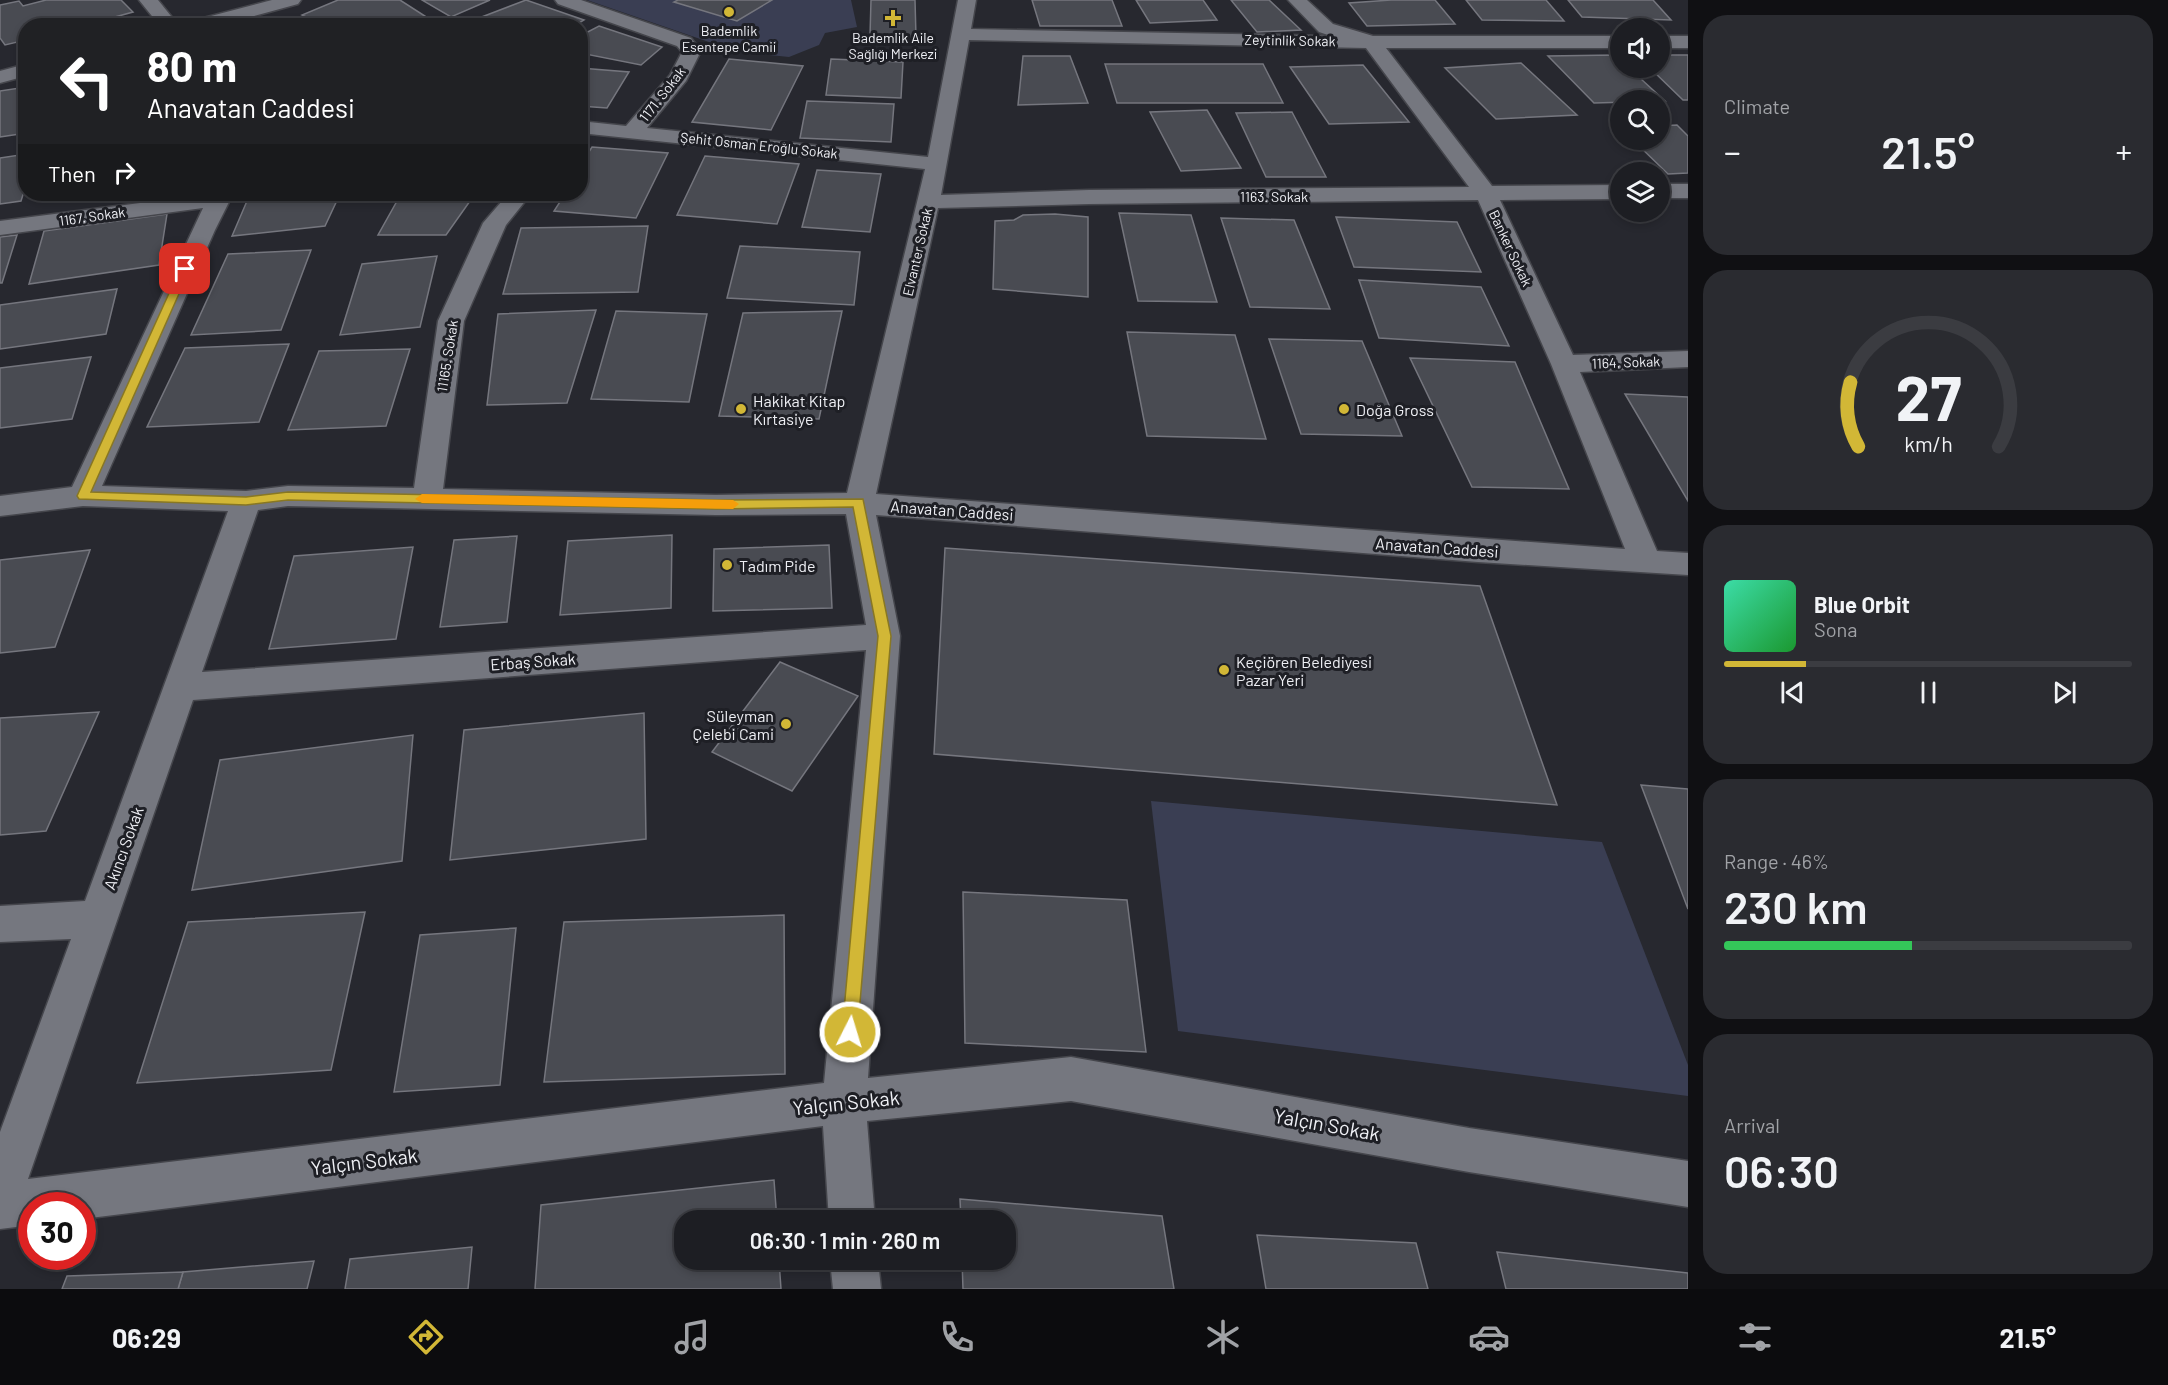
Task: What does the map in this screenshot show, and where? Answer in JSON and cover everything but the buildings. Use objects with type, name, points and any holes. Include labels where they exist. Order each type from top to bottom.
[{"type":"street","points":[[147,0],[163,18]]},
{"type":"street","points":[[225,18],[292,0]]},
{"type":"street","name":"1171. Sokak","points":[[564,0],[684,42],[692,51],[680,76],[632,132]]},
{"type":"street","name":"Elvanter Sokak","points":[[859,502],[937,164],[967,0]]},
{"type":"street","points":[[1297,0],[1326,28],[1372,42]]},
{"type":"street","name":"Zeytinlik Sokak","points":[[961,34],[1372,42],[1610,42]]},
{"type":"street","name":"Banker Sokak","points":[[1372,42],[1487,195],[1564,364],[1645,559]]},
{"type":"street","points":[[1670,42],[1688,42]]},
{"type":"street","points":[[0,77],[18,72]]},
{"type":"street","name":"Şehit Osman Eroğlu Sokak","points":[[588,128],[937,164]]},
{"type":"street","points":[[1670,191],[1688,191]]},
{"type":"street","name":"1163. Sokak","points":[[928,202],[1089,197],[1610,192]]},
{"type":"street","name":"1167. Sokak","points":[[0,228],[186,201]]},
{"type":"street","points":[[83,496],[202,230],[218,201]]},
{"type":"street","name":"11165. Sokak","points":[[427,499],[451,321],[495,223],[514,201]]},
{"type":"street","name":"1164. Sokak","points":[[1564,364],[1688,359]]},
{"type":"street","name":"Anavatan Caddesi","points":[[0,506],[83,496],[246,501],[288,496],[716,505],[859,502],[1478,551],[1645,559],[1688,564]]},
{"type":"street","name":"Akıncı Sokak","points":[[0,1195],[246,501]]},
{"type":"street","points":[[851,1210],[844,1102],[884,636],[859,502]]},
{"type":"street","name":"Erbaş Sokak","points":[[181,687],[884,636]]},
{"type":"street","points":[[0,924],[98,919]]},
{"type":"street","name":"Yalçın Sokak","points":[[0,1206],[844,1102],[1071,1079],[1469,1150],[1688,1184]]},
{"type":"street","points":[[855,1270],[856,1289]]},
{"type":"shaded area","points":[[587,0],[851,0],[857,27],[825,33],[819,45],[789,57],[738,52]]},
{"type":"shaded area","points":[[1151,801],[1602,842],[1688,1065],[1688,1096],[1178,1031]]},
{"type":"slow traffic","points":[[422,499],[733,504]]},
{"type":"place","name":"Bademlik Esentepe Camii","points":[[729,12]]},
{"type":"place","name":"Bademlik Aile Sağlığı Merkezi","points":[[893,18]]},
{"type":"place","name":"Hakikat Kitap Kırtasiye","points":[[741,409]]},
{"type":"place","name":"Doğa Gross","points":[[1344,409]]},
{"type":"place","name":"Tadım Pide","points":[[727,565]]},
{"type":"place","name":"Keçiören Belediyesi Pazar Yeri","points":[[1224,670]]},
{"type":"place","name":"Süleyman Çelebi Cami","points":[[786,724]]},
{"type":"route","points":[[185,269],[125,408],[83,496],[246,501],[288,496],[716,505],[859,502],[884,636],[850,1032]]}]
